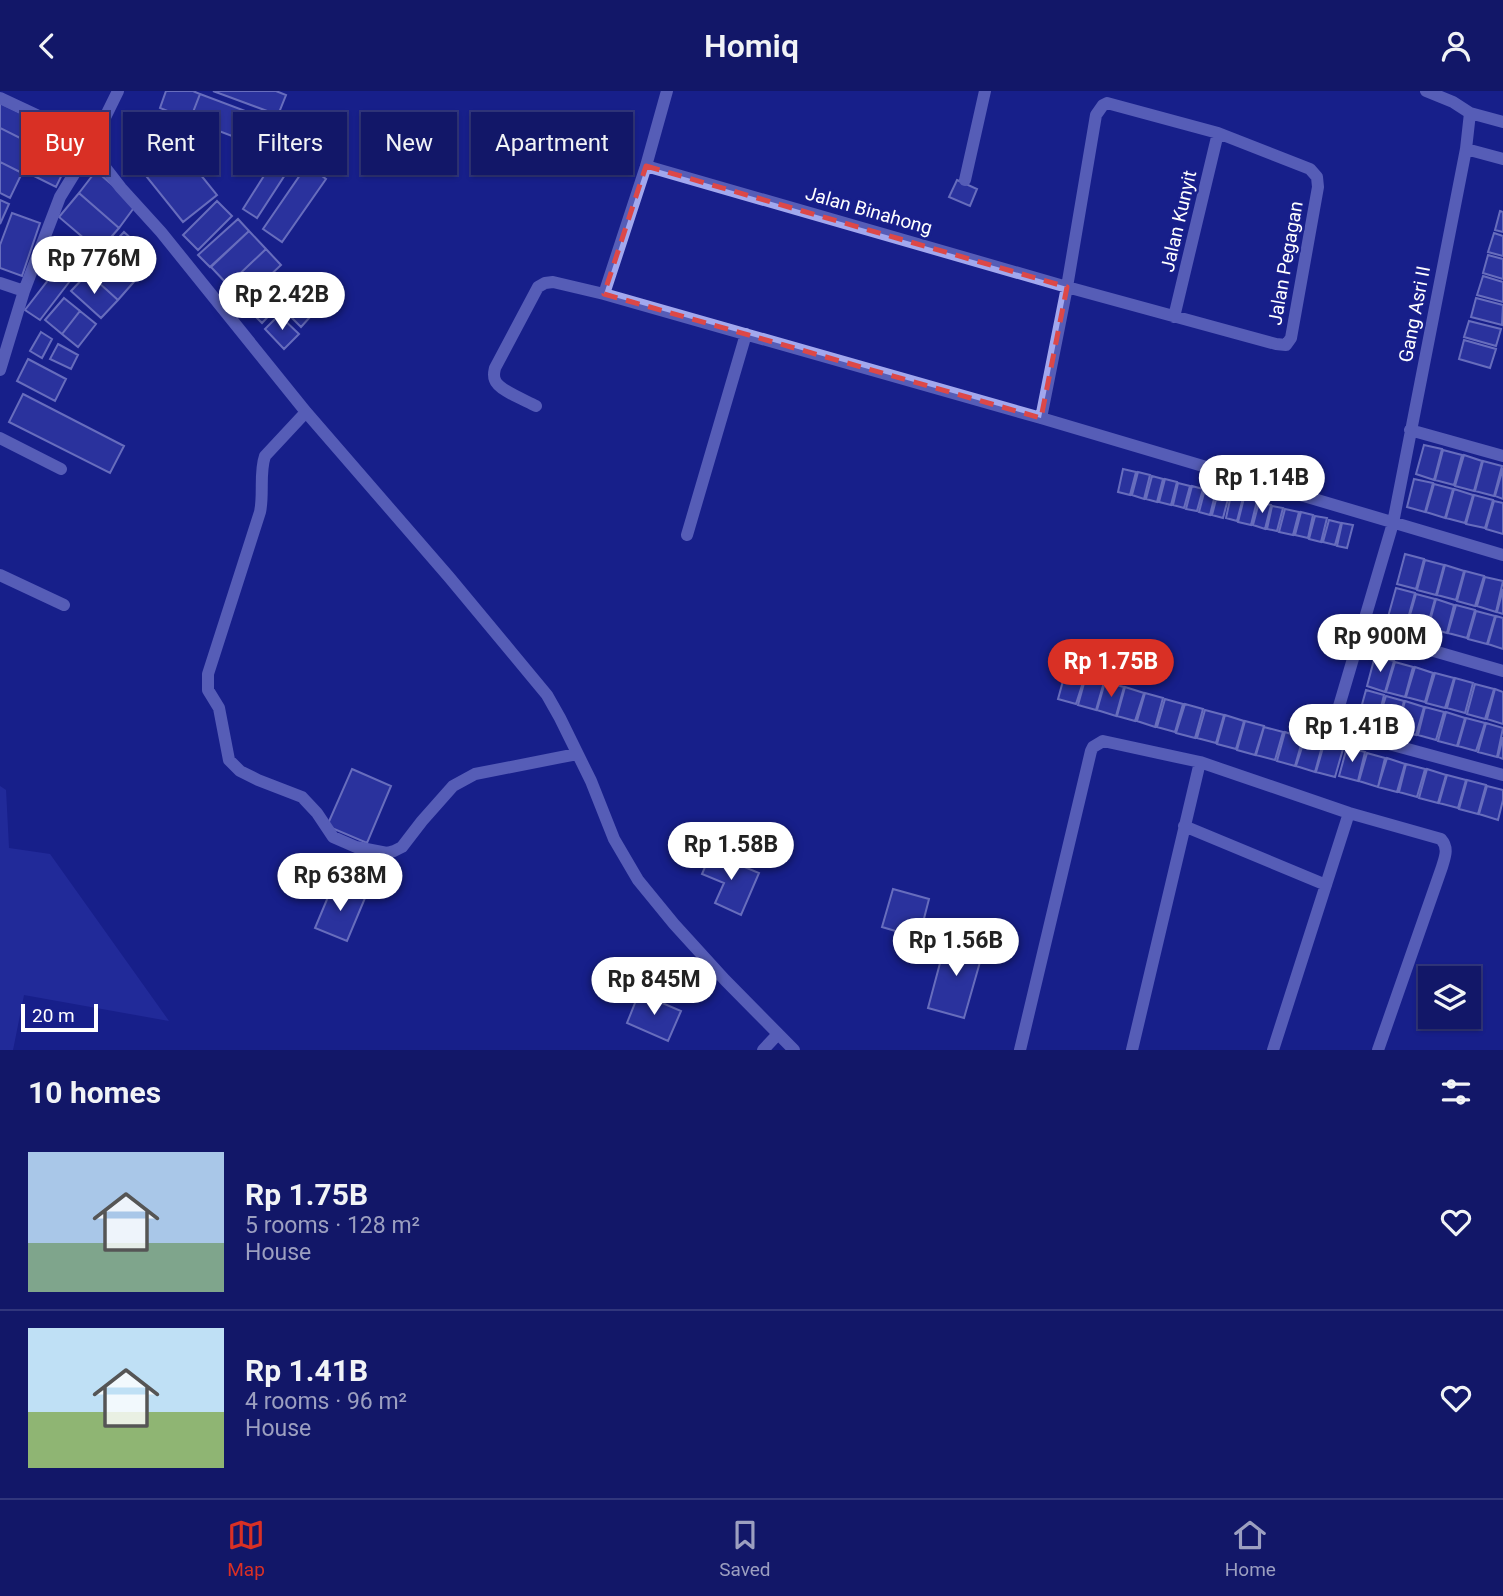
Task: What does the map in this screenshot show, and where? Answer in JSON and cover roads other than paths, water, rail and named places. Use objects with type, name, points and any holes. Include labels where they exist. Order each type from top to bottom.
[{"type":"street","points":[[108,112],[118,91]]},
{"type":"street","points":[[604,294],[646,166],[667,91]]},
{"type":"street","points":[[965,180],[985,93],[971,91]]},
{"type":"street","points":[[1426,91],[1453,102],[1470,113],[1503,122]]},
{"type":"street","points":[[0,98],[28,112]]},
{"type":"street","points":[[1041,418],[1067,288],[1096,115],[1107,103],[1218,133]]},
{"type":"street","name":"Gang Asri II","points":[[1470,113],[1466,149],[1392,523],[1337,713],[1338,725],[1345,732],[1503,775]]},
{"type":"street","name":"Jalan Pegagan","points":[[1218,133],[1310,169],[1317,177],[1318,187],[1291,338],[1286,345],[1276,344]]},
{"type":"street","name":"Jalan Kunyit","points":[[1174,317],[1218,133]]},
{"type":"street","points":[[1466,149],[1503,159]]},
{"type":"street","name":"Jalan Binahong","points":[[646,166],[1067,288],[1276,344]]},
{"type":"street","points":[[109,173],[161,232],[306,412],[457,586],[547,695],[591,781],[614,839],[638,880],[674,925],[794,1050]]},
{"type":"street","points":[[0,370],[24,291],[60,197],[73,175]]},
{"type":"street","points":[[536,405],[499,387],[494,373],[538,287],[553,282],[604,294],[1041,418],[1503,555]]},
{"type":"street","points":[[0,283],[24,291]]},
{"type":"street","points":[[687,535],[746,334]]},
{"type":"street","points":[[306,412],[265,456],[262,465],[260,512],[208,674],[208,690],[219,708],[229,760],[240,771],[302,797],[317,813],[332,837],[356,847],[387,853],[402,847],[453,786],[475,774],[577,754]]},
{"type":"street","points":[[1410,430],[1503,456]]},
{"type":"street","points":[[0,438],[61,469]]},
{"type":"street","points":[[0,575],[64,605]]},
{"type":"street","points":[[1361,630],[1503,671]]},
{"type":"street","points":[[1020,1050],[1093,747],[1097,743],[1106,742],[1200,762],[1349,813],[1441,839],[1446,848],[1442,867],[1378,1050]]},
{"type":"street","points":[[1132,1050],[1200,762]]},
{"type":"street","points":[[1273,1050],[1349,813]]},
{"type":"street","points":[[1184,826],[1326,885]]},
{"type":"street","points":[[763,1050],[778,1034]]}]
